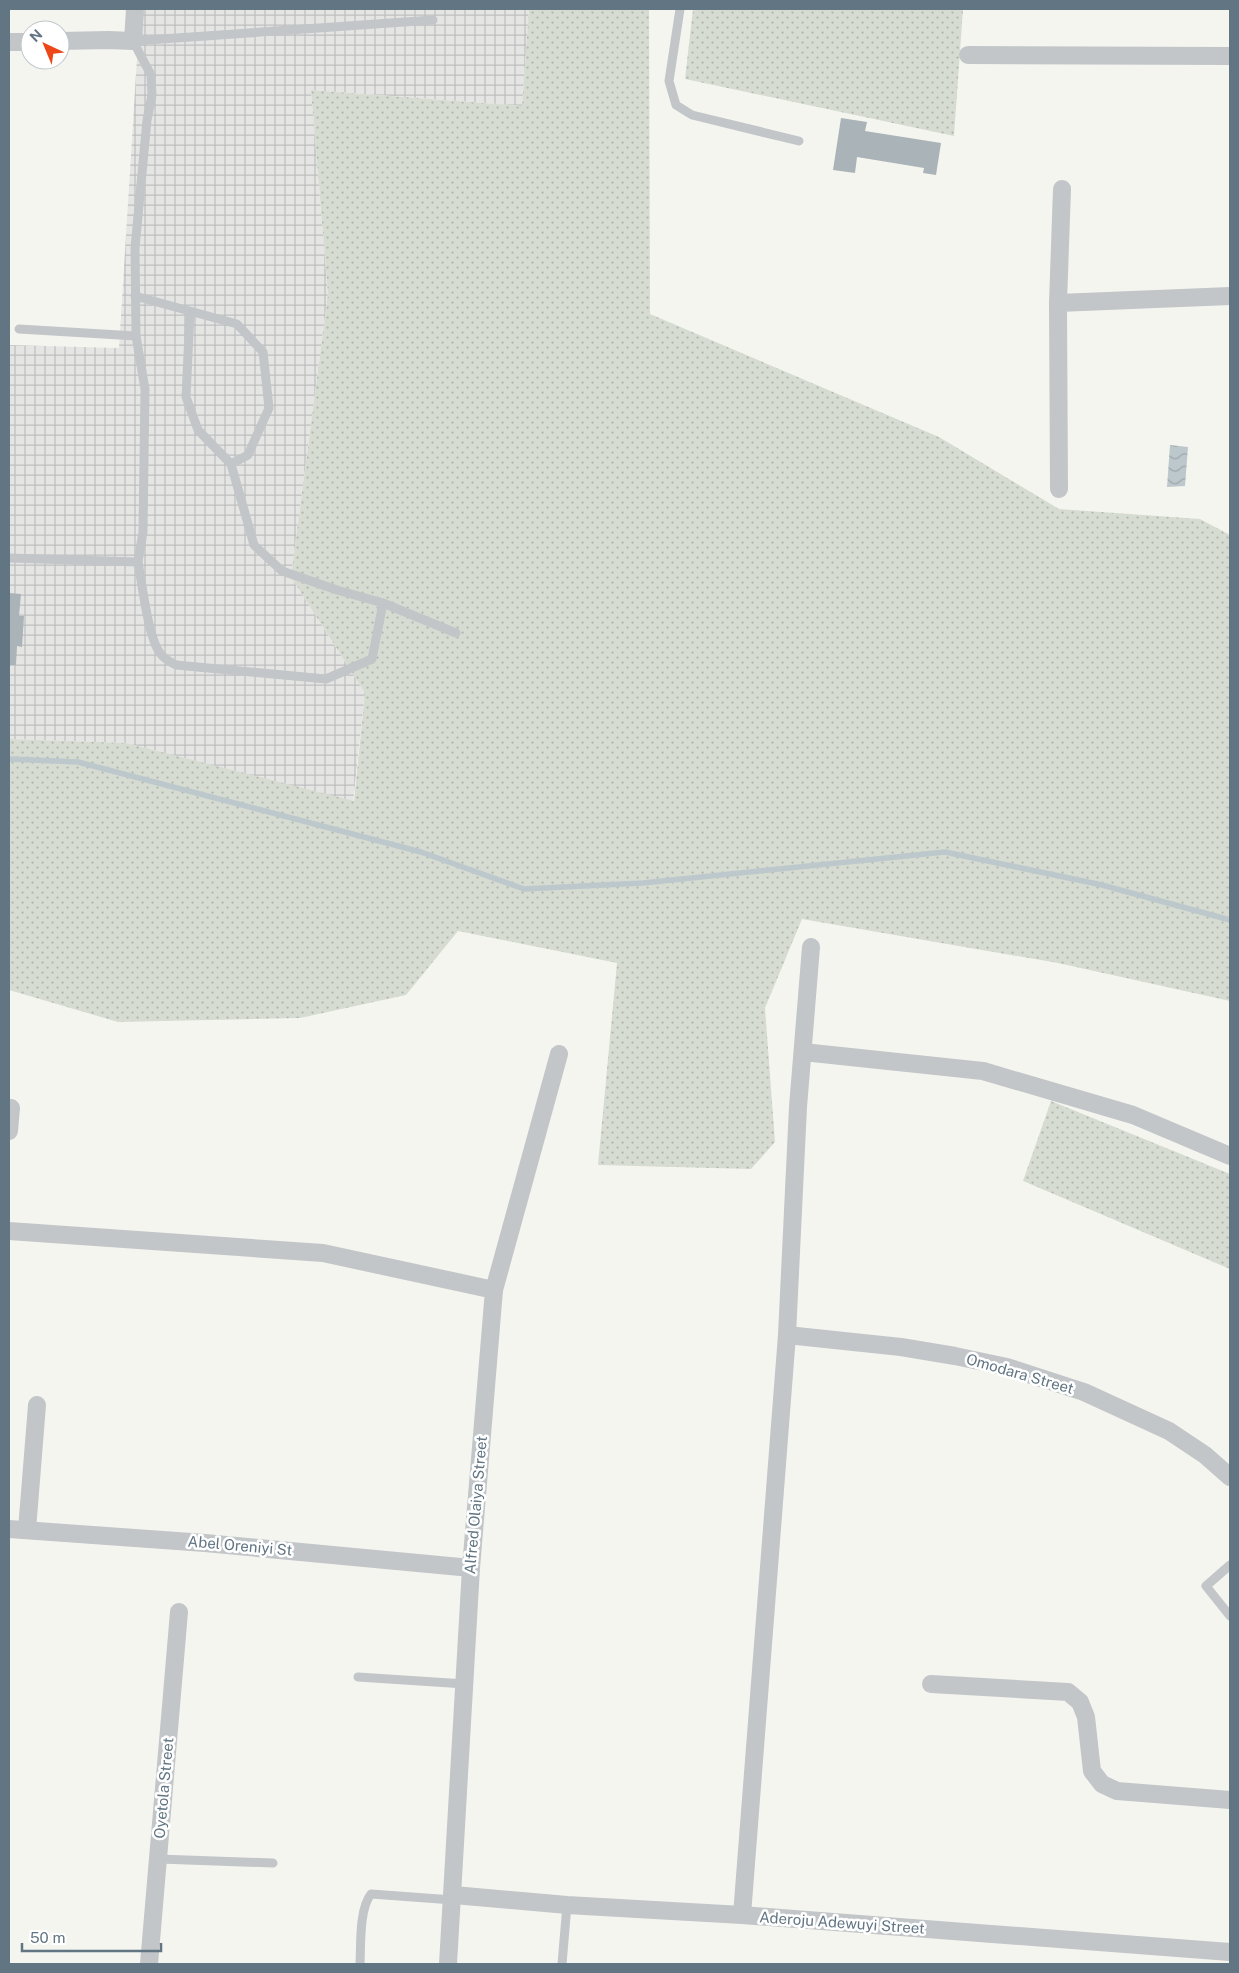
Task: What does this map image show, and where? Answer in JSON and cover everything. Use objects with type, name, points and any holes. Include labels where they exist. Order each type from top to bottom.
[{"type":"street","points":[[70,41],[133,41],[135,9]]},
{"type":"street","points":[[968,56],[1230,56]]},
{"type":"street","points":[[1059,489],[1058,303],[1062,189]]},
{"type":"street","points":[[1058,303],[1230,296]]},
{"type":"street","points":[[742,1915],[787,1335],[798,1106],[810,947]]},
{"type":"street","points":[[803,1052],[983,1071],[1133,1115],[1230,1156]]},
{"type":"street","name":"Alfred Olaiya Street","points":[[448,1964],[471,1568],[494,1290],[559,1054]]},
{"type":"street","points":[[9,1131],[11,1108]]},
{"type":"street","points":[[9,1231],[323,1253],[494,1290]]},
{"type":"street","name":"Omodara Street","points":[[787,1335],[901,1347],[955,1356],[1006,1367],[1084,1392],[1169,1431],[1205,1455],[1230,1477]]},
{"type":"street","points":[[27,1530],[37,1405]]},
{"type":"street","name":"Abel Oreniyi St","points":[[9,1529],[205,1543],[471,1568]]},
{"type":"street","name":"Oyetola Street","points":[[149,1964],[179,1612]]},
{"type":"street","points":[[931,1684],[1068,1692],[1080,1702],[1086,1717],[1092,1771],[1102,1784],[1117,1791],[1230,1800]]},
{"type":"street","name":"Aderoju Adewuyi Street","points":[[453,1897],[742,1915],[1230,1952]]},
{"type":"lane","points":[[680,9],[670,81],[676,106],[692,115],[799,141]]},
{"type":"lane","points":[[383,603],[372,659],[326,679],[176,665],[160,653],[153,638],[138,562],[143,532],[145,389],[136,336],[134,248],[147,120],[152,95],[151,75],[133,41],[433,20]]},
{"type":"lane","points":[[135,296],[237,324],[264,352],[268,408],[248,455],[231,464]]},
{"type":"lane","points":[[190,312],[186,397],[198,430],[231,464],[254,545],[282,571],[337,590],[383,603],[456,632]]},
{"type":"lane","points":[[19,329],[136,336]]},
{"type":"lane","points":[[9,558],[138,562]]},
{"type":"lane","points":[[1230,1565],[1206,1586],[1230,1616]]},
{"type":"lane","points":[[358,1677],[465,1684]]},
{"type":"lane","points":[[158,1859],[272,1863]]},
{"type":"lane","points":[[360,1964],[365,1901],[371,1894],[453,1897]]},
{"type":"lane","points":[[562,1964],[567,1905]]},
{"type":"shaded area","points":[[140,9],[529,9],[522,106],[311,90],[328,294],[291,577],[365,693],[353,802],[126,743],[9,739],[9,345],[119,348]]},
{"type":"shaded area","points":[[529,9],[649,9],[650,314],[939,437],[1059,509],[1200,519],[1230,535],[1230,1001],[1058,963],[802,919],[765,1008],[775,1142],[751,1169],[598,1165],[617,963],[458,931],[406,995],[300,1018],[118,1022],[9,990],[9,739],[126,743],[354,801],[365,693],[291,577],[328,294],[311,90],[522,106]]},
{"type":"shaded area","points":[[693,9],[963,9],[954,136],[685,79]]},
{"type":"shaded area","points":[[1051,1101],[1230,1174],[1230,1269],[1023,1181]]},
{"type":"water","points":[[1170,445],[1188,447],[1185,486],[1167,487]]},
{"type":"building","points":[[841,118],[867,122],[865,131],[941,143],[936,175],[923,173],[924,168],[857,157],[855,173],[833,170]]},
{"type":"building","points":[[9,593],[21,594],[19,616],[24,616],[22,647],[17,646],[16,665],[9,665]]},
{"type":"waterway","points":[[9,759],[78,762],[421,852],[524,889],[643,883],[945,852],[1102,885],[1230,920]]}]
